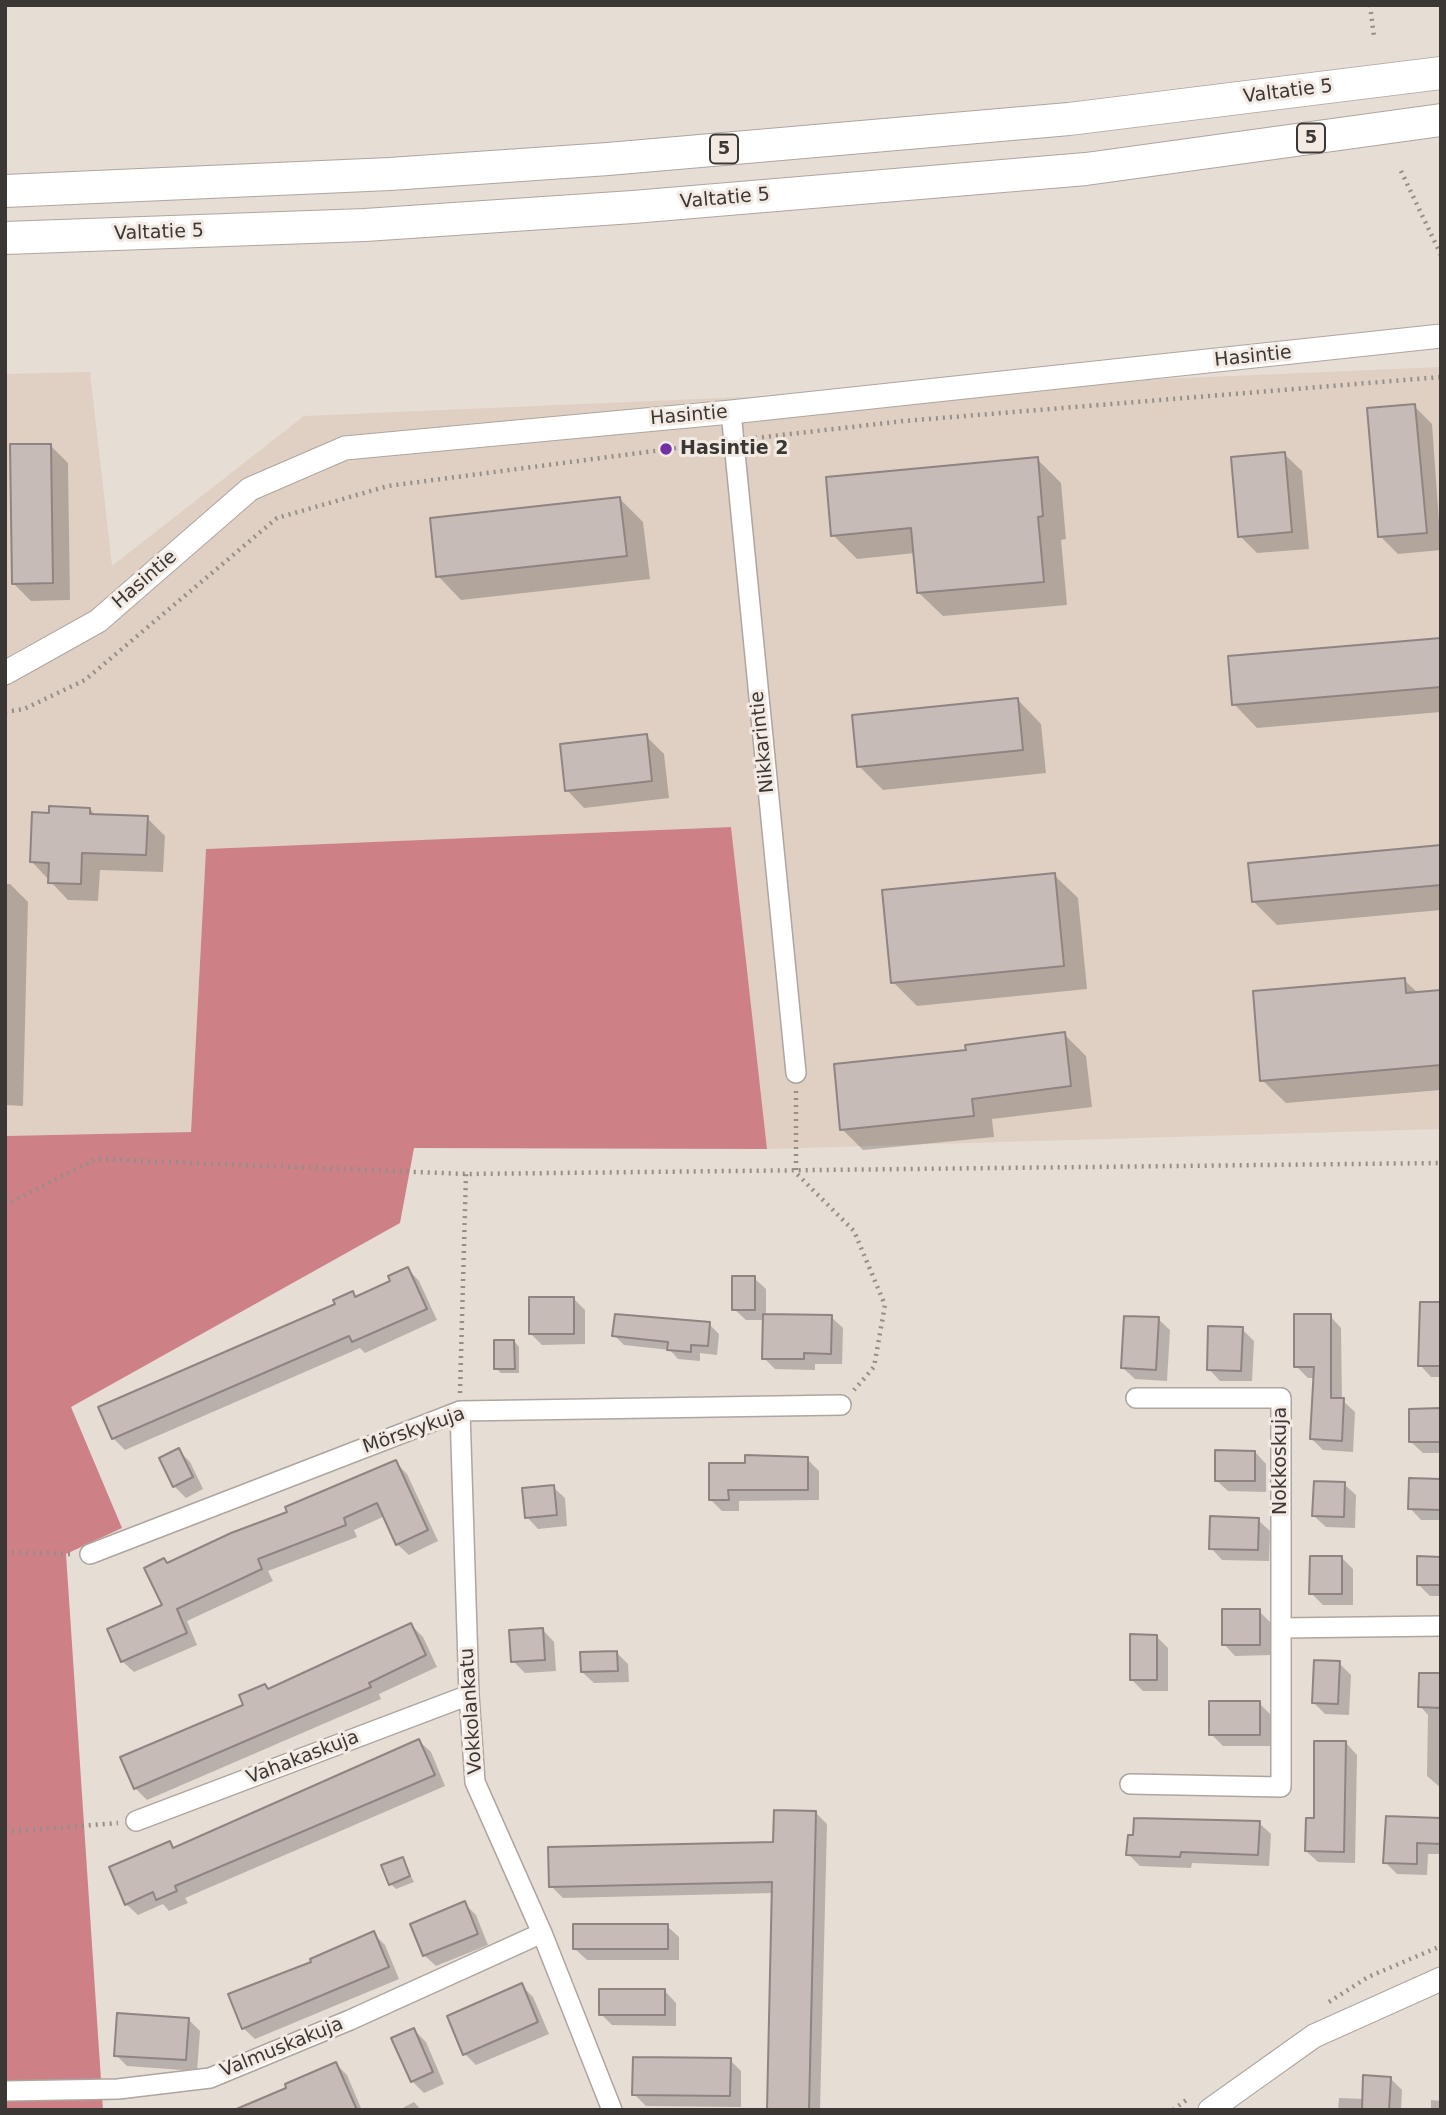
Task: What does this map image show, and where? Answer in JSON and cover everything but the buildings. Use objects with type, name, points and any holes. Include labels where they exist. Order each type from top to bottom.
[{"type":"highway","name":"Valtatie 5","points":[[5,191],[390,174],[608,159],[1069,120],[1441,73]]},
{"type":"highway","name":"Valtatie 5","points":[[5,237],[365,225],[647,206],[1086,169],[1441,120]]},
{"type":"street","name":"Hasintie","points":[[5,673],[98,621],[250,489],[345,448],[731,412],[1441,337]]},
{"type":"street","name":"Nikkarintie","points":[[731,412],[796,1073]]},
{"type":"street","name":"Nokkoskuja","points":[[1130,1784],[1280,1787],[1281,1398],[1136,1398]]},
{"type":"street","name":"Mörskykuja","points":[[90,1554],[460,1411],[841,1405]]},
{"type":"street","name":"Vokkolankatu","points":[[460,1411],[469,1695],[475,1782],[541,1933],[612,2110]]},
{"type":"street","points":[[1282,1628],[1441,1626]]},
{"type":"street","name":"Vahakaskuja","points":[[136,1821],[469,1695]]},
{"type":"street","name":"Valmuskakuja","points":[[5,2091],[118,2089],[210,2078],[350,2021],[541,1933]]},
{"type":"street","points":[[1210,2110],[1314,2036],[1441,1979]]},
{"type":"path","points":[[1370,5],[1374,37]]},
{"type":"path","points":[[1401,171],[1441,255]]},
{"type":"path","points":[[5,712],[24,709],[85,680],[277,518],[388,486],[904,421],[1441,377]]},
{"type":"path","points":[[796,1073],[796,1173],[854,1231],[885,1305],[874,1367],[841,1405]]},
{"type":"path","points":[[5,1205],[96,1159],[466,1174],[796,1173],[1441,1163]]},
{"type":"path","points":[[460,1411],[466,1174]]},
{"type":"path","points":[[5,1552],[90,1554]]},
{"type":"path","points":[[5,1832],[136,1821]]},
{"type":"shaded area","points":[[1441,367],[1441,1129],[767,1149],[730,827],[206,849],[191,1132],[5,1136],[5,374],[90,372],[112,566],[304,416]]},
{"type":"shaded area","points":[[731,827],[767,1149],[414,1148],[400,1223],[71,1407],[122,1528],[66,1554],[103,2110],[5,2110],[5,1136],[191,1132],[206,849]]},
{"type":"place","name":"Hasintie 2","points":[[666,449]]}]
